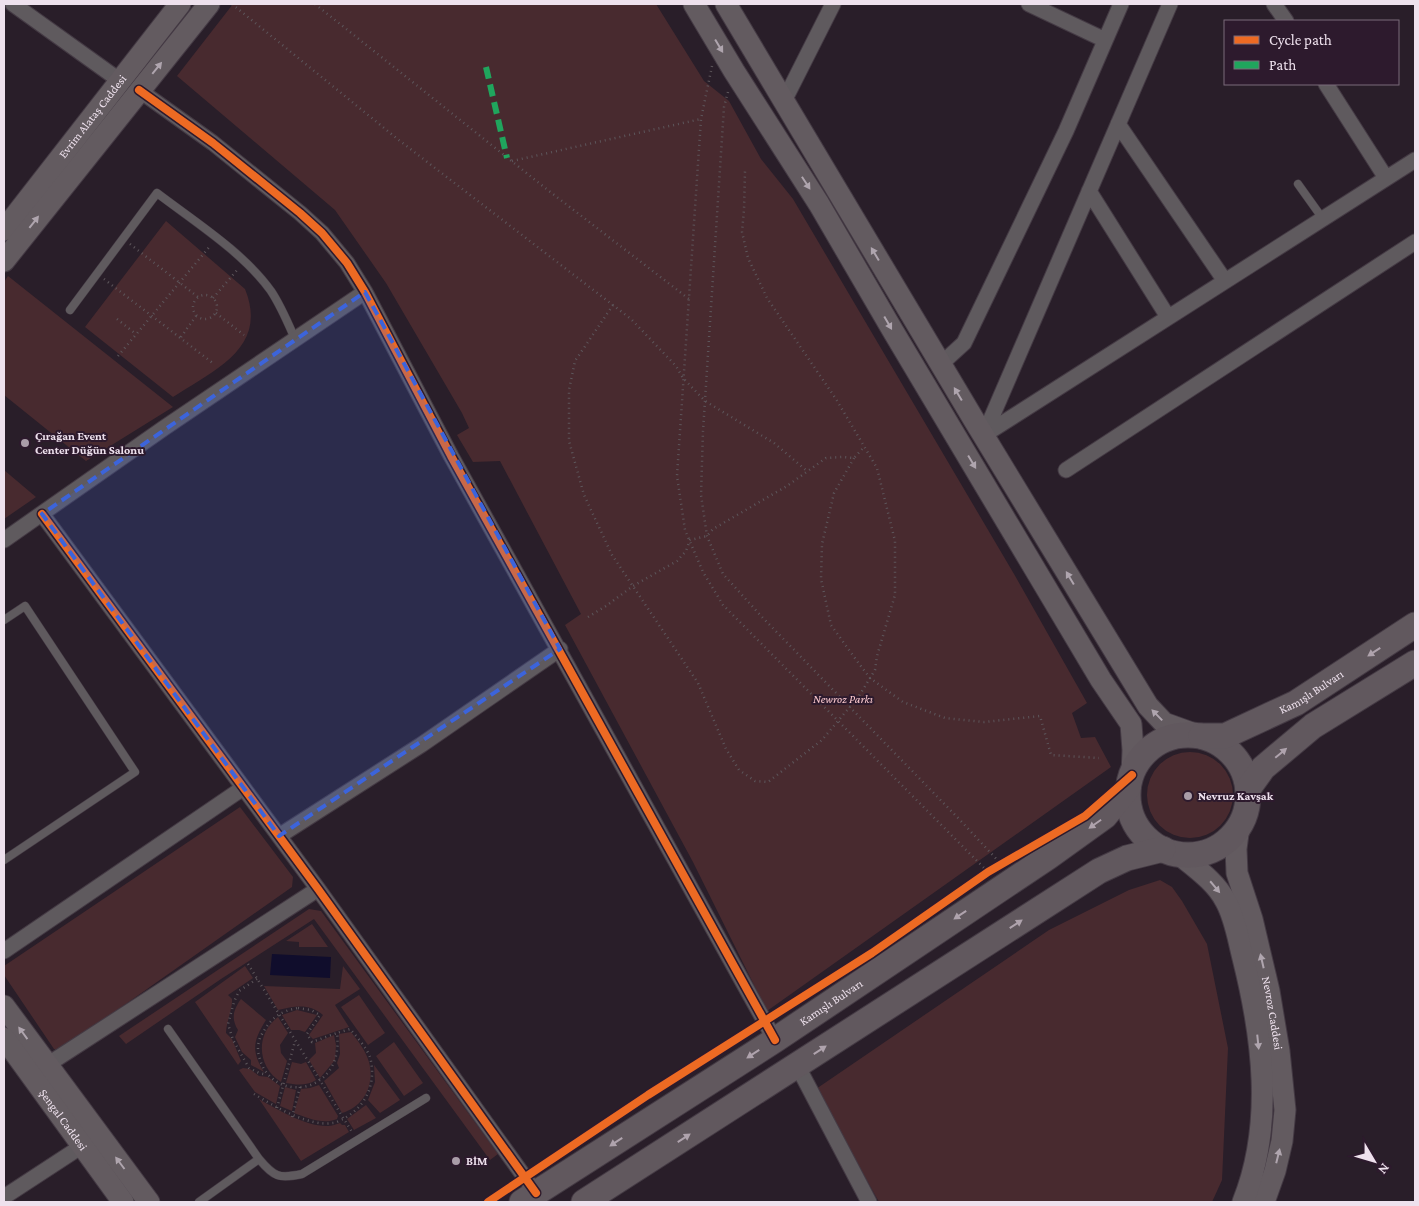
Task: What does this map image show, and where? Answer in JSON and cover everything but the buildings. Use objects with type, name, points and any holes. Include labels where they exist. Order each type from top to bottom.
[{"type":"highway","name":"Kamışlı Bulvarı","points":[[1200,736],[1225,736],[1296,703],[1415,625]]},
{"type":"highway","points":[[1248,789],[1263,768],[1313,726],[1415,662]]},
{"type":"highway","points":[[584,1202],[1099,871],[1127,858],[1171,852],[1196,854],[1212,850],[1227,841],[1240,826],[1247,808],[1248,789],[1243,770],[1233,754],[1218,742],[1200,736],[1181,735],[1162,740],[1147,751],[1138,762],[1130,782],[1129,804],[1132,818],[1140,831],[1150,841],[1171,852]]},
{"type":"highway","name":"Kamışlı Bulvarı","points":[[529,1198],[775,1040],[1048,857],[1105,816],[1130,782]]},
{"type":"main road","name":"Evrim Alataş Caddesi","points":[[4,230],[180,4]]},
{"type":"main road","points":[[4,260],[209,4]]},
{"type":"main road","points":[[694,4],[716,43],[819,204],[1101,680],[1131,724],[1133,750],[1130,782]]},
{"type":"main road","points":[[726,4],[1148,706],[1164,723],[1200,736]]},
{"type":"main road","name":"Nevroz Caddesi","points":[[1240,826],[1236,849],[1237,873],[1252,918],[1269,991],[1279,1051],[1285,1110],[1282,1141],[1275,1171],[1264,1202]]},
{"type":"main road","name":"Nevroz Caddesi","points":[[1171,852],[1210,881],[1225,900],[1234,923],[1252,1002],[1257,1028],[1263,1088],[1262,1131],[1249,1187],[1243,1202]]},
{"type":"main road","points":[[4,1006],[149,1202]]},
{"type":"main road","name":"Şengal Caddesi","points":[[4,1038],[123,1202]]},
{"type":"street","points":[[13,4],[119,80]]},
{"type":"street","points":[[784,101],[833,4]]},
{"type":"street","points":[[1029,4],[1105,40]]},
{"type":"street","points":[[941,364],[964,344],[1066,131],[1121,4]]},
{"type":"street","points":[[984,435],[1170,4]]},
{"type":"street","points":[[1274,4],[1285,20]]},
{"type":"street","points":[[1327,85],[1386,178]]},
{"type":"street","points":[[139,90],[213,143],[300,213],[322,233],[347,263],[365,292],[446,447],[775,1040]]},
{"type":"street","points":[[1118,124],[1225,281]]},
{"type":"street","points":[[984,435],[1415,160]]},
{"type":"street","points":[[1089,192],[1168,317]]},
{"type":"street","points":[[1066,470],[1415,242]]},
{"type":"street","points":[[4,540],[164,428],[365,292]]},
{"type":"street","points":[[42,514],[318,889],[529,1198]]},
{"type":"street","points":[[279,836],[421,745],[560,650]]},
{"type":"street","points":[[4,951],[243,788]]},
{"type":"street","points":[[47,1065],[318,889]]},
{"type":"street","points":[[797,1064],[869,1202]]},
{"type":"street","points":[[10,1195],[82,1146]]},
{"type":"lane","points":[[1298,184],[1323,218]]},
{"type":"lane","points":[[70,310],[157,192],[216,238],[256,273],[272,292],[295,340]]},
{"type":"lane","points":[[4,620],[25,606],[135,772],[4,860]]},
{"type":"lane","points":[[168,1029],[259,1159],[269,1171],[278,1176],[287,1178],[302,1174],[426,1098]]},
{"type":"lane","points":[[199,1202],[259,1159]]},
{"type":"path","points":[[232,4],[400,140],[631,319],[676,366],[683,378],[705,401],[774,443],[807,471]]},
{"type":"path","points":[[315,4],[689,299]]},
{"type":"path","points":[[716,43],[701,119],[683,378],[677,476],[685,530],[703,572],[723,605],[988,872]]},
{"type":"path","points":[[734,71],[724,107],[705,401],[701,495],[707,536],[723,574],[762,617],[1002,865]]},
{"type":"path","points":[[512,161],[701,119]]},
{"type":"path","points":[[613,305],[575,361],[569,390],[569,441],[584,495],[612,555],[698,683],[726,749],[739,770],[755,781],[768,782],[822,740],[859,696],[875,670],[877,656],[895,595],[895,541],[876,468],[836,399],[767,298],[748,258],[742,232],[745,171]]},
{"type":"path","points":[[118,356],[216,238]]},
{"type":"path","points":[[123,239],[198,297]]},
{"type":"path","points":[[213,298],[244,262]]},
{"type":"path","points":[[97,273],[214,364]]},
{"type":"path","points":[[206,295],[213,298],[217,305],[216,313],[210,319],[202,320],[196,316],[192,308],[198,297],[206,295]]},
{"type":"path","points":[[216,313],[244,335]]},
{"type":"path","points":[[180,338],[196,316]]},
{"type":"path","points":[[117,319],[136,334]]},
{"type":"path","points":[[864,447],[854,458],[834,493],[822,544],[821,579],[831,625],[870,678],[903,702],[945,718],[984,722],[1040,716],[1050,755],[1099,758]]},
{"type":"path","points":[[690,540],[707,536],[713,529],[786,486],[826,458],[842,456],[854,458]]},
{"type":"path","points":[[588,616],[606,606],[633,586],[677,561],[686,551],[690,540]]},
{"type":"path","points":[[980,877],[1011,860]]},
{"type":"path","points":[[248,964],[358,1140]]},
{"type":"path","points":[[257,979],[239,991],[228,1024],[249,1068],[283,1084],[304,1087],[320,1081],[331,1069],[337,1058],[337,1033]]},
{"type":"path","points":[[254,1094],[292,1116],[314,1122],[333,1124],[360,1107],[366,1100],[371,1086],[372,1069],[369,1055],[350,1028],[312,1042],[307,1034],[320,1015],[311,1010],[298,1008],[278,1014],[268,1022],[260,1038],[258,1052],[260,1063],[267,1075]]},
{"type":"path","points":[[277,1108],[295,1041]]},
{"type":"path","points":[[292,1116],[300,1087]]},
{"type":"highlighted area","points":[[365,292],[560,649],[279,836],[42,514]]},
{"type":"green space","name":"Newroz Parkı","points":[[233,4],[656,4],[704,81],[729,101],[761,159],[793,199],[1014,574],[1087,703],[1072,713],[1081,738],[1095,737],[1111,767],[767,1011],[693,862],[565,625],[581,614],[500,461],[473,462],[457,435],[469,428],[462,413],[386,283],[335,210],[177,76]]},
{"type":"green space","points":[[166,221],[245,289],[250,309],[250,327],[244,342],[233,355],[220,367],[173,397],[85,327]]},
{"type":"green space","points":[[8,276],[173,407],[86,461],[4,395],[4,282]]},
{"type":"green space","points":[[4,470],[36,497],[4,519]]},
{"type":"green space","points":[[1190,752],[1207,755],[1221,764],[1230,778],[1233,795],[1230,812],[1221,826],[1207,835],[1190,838],[1173,835],[1159,826],[1150,812],[1147,795],[1150,778],[1159,764],[1173,755]]},
{"type":"green space","points":[[240,807],[293,877],[292,887],[59,1051],[54,1049],[4,975],[4,966]]},
{"type":"green space","points":[[1160,880],[1172,887],[1207,944],[1228,1048],[1222,1180],[1212,1202],[879,1202],[816,1089],[1049,930],[1129,890]]},
{"type":"green space","points":[[309,909],[321,911],[498,1154],[490,1160],[314,919],[221,979],[126,1044],[119,1036]]},
{"type":"green space","points":[[312,924],[328,947],[299,947],[299,942],[286,941]]},
{"type":"green space","points":[[245,966],[253,978],[228,995],[232,1002],[226,1033],[232,1039],[241,1061],[238,1065],[195,1002]]},
{"type":"green space","points":[[343,966],[360,989],[335,1005],[349,1027],[313,1039],[309,1035],[323,1015],[318,1011],[302,1006],[278,1010],[264,986],[340,989]]},
{"type":"green space","points":[[359,995],[385,1033],[368,1045],[341,1007]]},
{"type":"green space","points":[[241,999],[266,1020],[258,1034],[255,1046],[257,1058],[264,1072],[251,1065],[251,1060],[242,1052],[235,1037],[238,1030],[234,1022],[234,1014]]},
{"type":"green space","points":[[297,1010],[317,1015],[305,1032],[291,1030],[282,1015]]},
{"type":"green space","points":[[278,1017],[288,1033],[280,1045],[281,1053],[287,1061],[281,1082],[267,1068],[262,1050],[265,1032]]},
{"type":"green space","points":[[351,1032],[362,1046],[368,1058],[370,1078],[369,1086],[362,1100],[350,1110],[342,1113],[324,1081],[339,1068],[337,1063],[340,1054],[339,1034]]},
{"type":"green space","points":[[334,1035],[336,1045],[335,1060],[320,1078],[309,1060],[316,1053],[315,1043]]},
{"type":"green space","points":[[394,1042],[423,1083],[404,1096],[376,1056]]},
{"type":"green space","points":[[292,1062],[301,1064],[306,1062],[316,1080],[301,1084],[286,1083]]},
{"type":"green space","points":[[374,1065],[400,1100],[380,1113],[368,1100],[375,1082]]},
{"type":"green space","points":[[243,1068],[250,1069],[259,1076],[268,1077],[280,1086],[276,1104],[255,1092],[239,1070]]},
{"type":"green space","points":[[319,1085],[338,1116],[337,1119],[321,1121],[294,1113],[301,1089]]},
{"type":"green space","points":[[285,1087],[296,1090],[292,1111],[280,1106]]},
{"type":"green space","points":[[259,1099],[301,1121],[320,1126],[340,1123],[345,1125],[349,1132],[301,1161]]},
{"type":"green space","points":[[366,1105],[376,1118],[354,1130],[347,1119]]},
{"type":"shaded area","points":[[272,954],[331,957],[330,978],[270,975]]},
{"type":"marked path","points":[[486,67],[507,158]]},
{"type":"cycle path","points":[[139,90],[213,143],[300,213],[322,233],[347,263],[365,292],[451,456],[775,1040]]},
{"type":"cycle path","points":[[42,514],[318,889],[536,1193]]},
{"type":"cycle path","points":[[488,1202],[648,1095],[872,953],[988,872],[1085,816],[1132,775]]},
{"type":"place","name":"Çırağan Event Center Düğün Salonu","points":[[25,443]]},
{"type":"place","name":"Nevruz Kavşak","points":[[1188,796]]},
{"type":"place","name":"BİM","points":[[456,1161]]}]
